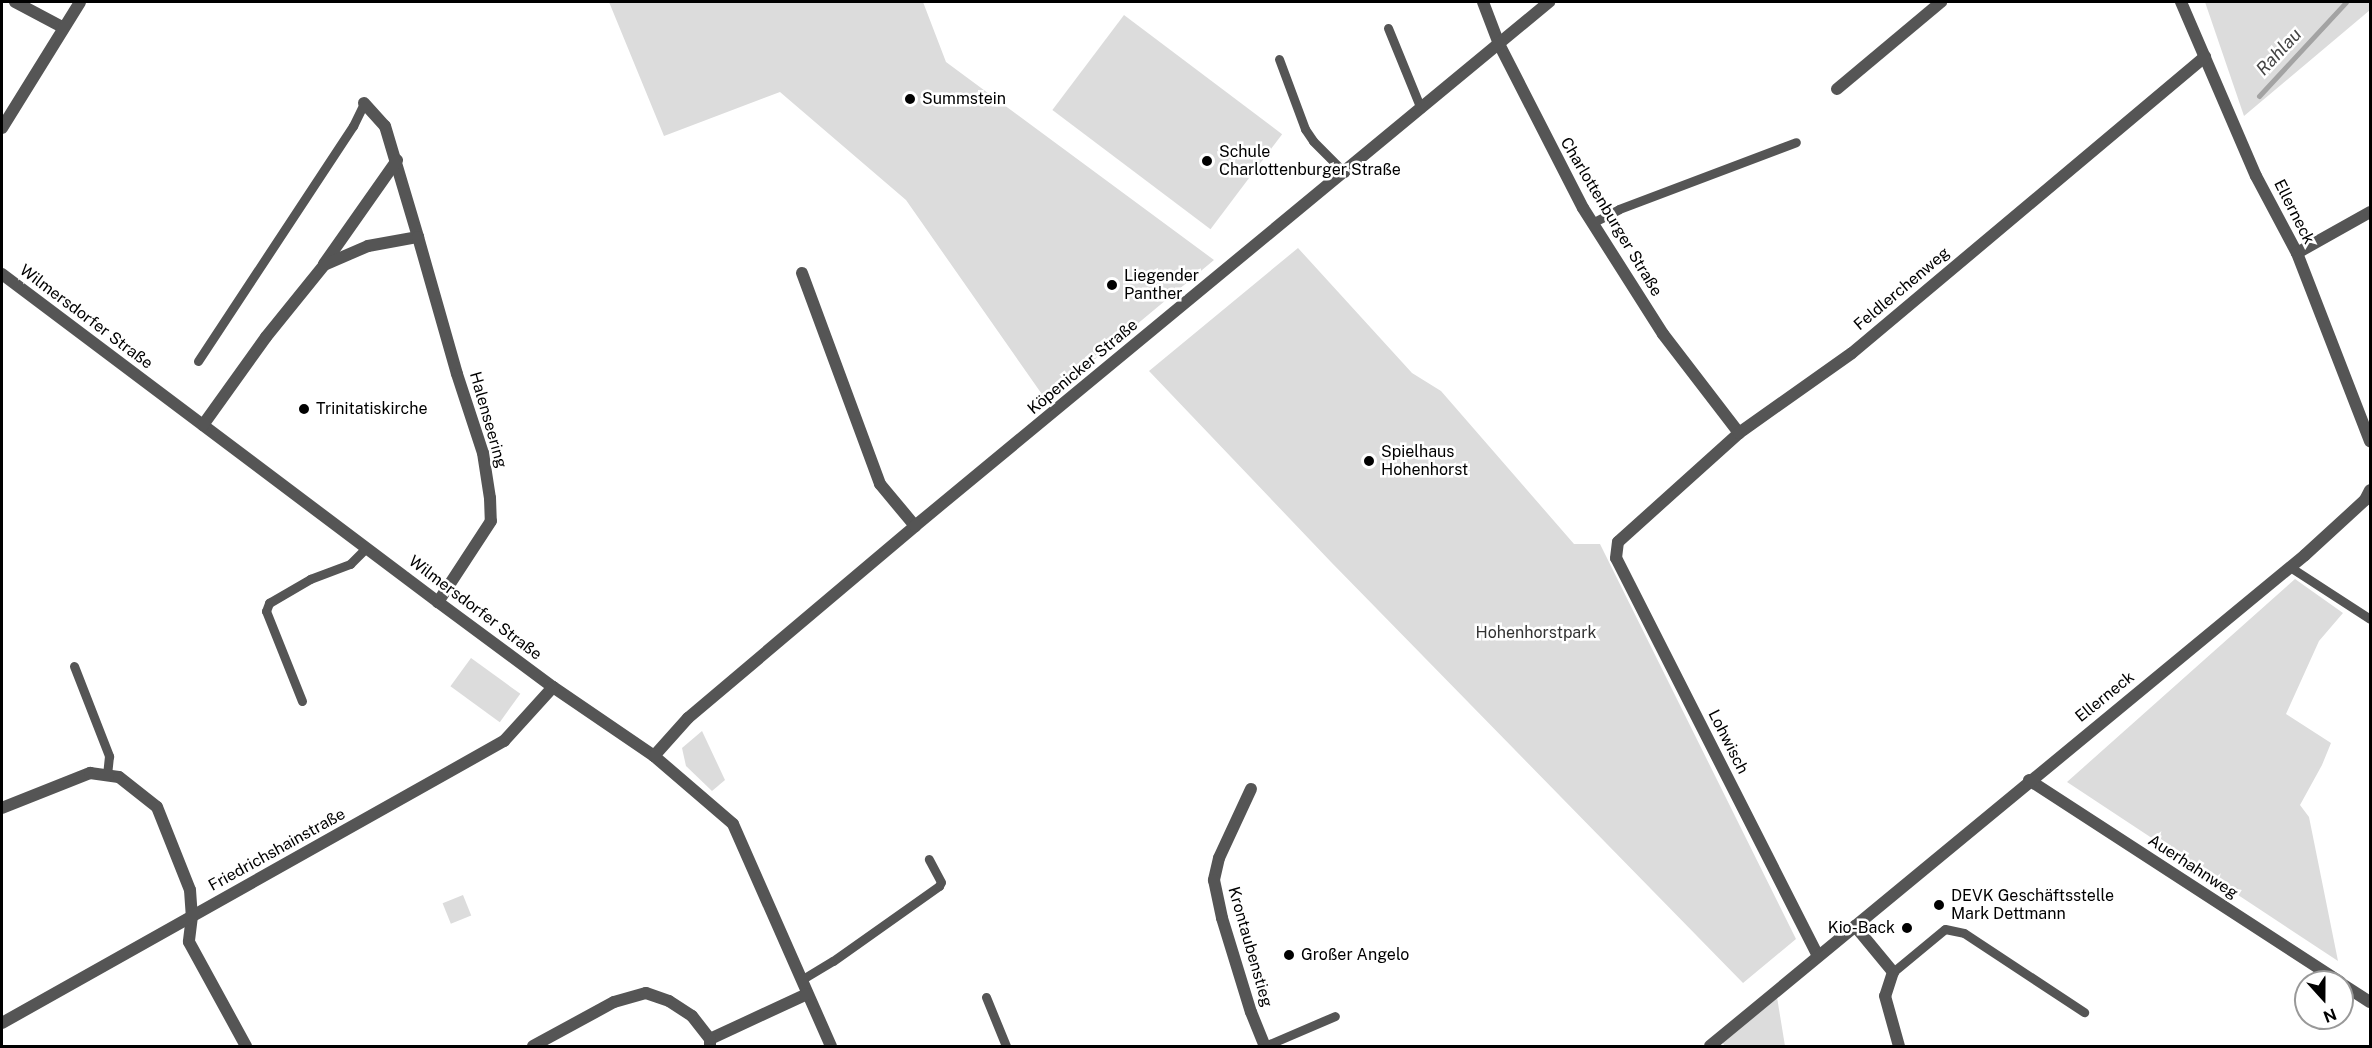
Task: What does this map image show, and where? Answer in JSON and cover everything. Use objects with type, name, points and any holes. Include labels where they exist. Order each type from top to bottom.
[{"type":"street","points":[[15,2],[64,28]]},
{"type":"street","points":[[2,128],[80,2]]},
{"type":"street","name":"Charlottenburger Straße","points":[[1483,2],[1499,44],[1546,140],[1592,223],[1663,334],[1738,433]]},
{"type":"street","name":"Köpenicker Straße","points":[[654,756],[688,718],[915,526],[1548,2]]},
{"type":"street","points":[[1837,89],[1941,2]]},
{"type":"street","name":"Ellerneck","points":[[2181,2],[2256,176],[2297,253],[2370,441]]},
{"type":"street","name":"Feldlerchenweg","points":[[1618,542],[1738,433],[1852,352],[2205,57]]},
{"type":"street","name":"Halenseering","points":[[364,103],[385,126],[397,160],[457,374],[483,453],[490,498],[491,522],[438,602]]},
{"type":"street","points":[[202,425],[266,337],[324,265],[397,160]]},
{"type":"street","points":[[2297,253],[2370,212]]},
{"type":"street","points":[[324,265],[368,246],[418,237]]},
{"type":"street","points":[[802,273],[880,484],[915,526]]},
{"type":"street","name":"Wilmersdorfer Straße","points":[[2,274],[438,602],[553,687],[654,756],[733,824],[831,1047]]},
{"type":"street","name":"Ellerneck","points":[[1710,1047],[2029,780],[2290,567],[2366,500],[2370,490]]},
{"type":"street","name":"Lohwisch","points":[[1618,542],[1616,558],[1818,956]]},
{"type":"street","name":"Friedrichshainstraße","points":[[2,1023],[504,741],[553,687]]},
{"type":"street","points":[[2,808],[90,773],[119,777],[157,807],[190,890],[192,916],[189,942],[246,1047]]},
{"type":"street","name":"Auerhahnweg","points":[[2029,780],[2321,970]]},
{"type":"street","name":"Krontaubenstieg","points":[[1251,789],[1219,858],[1214,880],[1219,909],[1251,1012],[1265,1046]]},
{"type":"street","points":[[1855,926],[1893,972],[1886,996],[1899,1047]]},
{"type":"street","name":"Auerhahnweg","points":[[2354,992],[2370,1002]]},
{"type":"street","points":[[533,1047],[614,1002],[646,993],[669,1001],[692,1016],[710,1043],[807,994]]},
{"type":"lane","points":[[1388,28],[1421,109]]},
{"type":"lane","points":[[1279,59],[1305,129],[1312,141],[1345,172]]},
{"type":"lane","points":[[198,361],[353,126],[364,103]]},
{"type":"lane","points":[[1592,223],[1619,210],[1796,142]]},
{"type":"lane","points":[[302,701],[266,611],[269,603],[310,579],[350,564],[366,548]]},
{"type":"lane","points":[[2290,567],[2370,619]]},
{"type":"lane","points":[[74,666],[109,756],[107,776]]},
{"type":"lane","points":[[801,980],[833,961],[939,886],[941,882],[929,859]]},
{"type":"lane","points":[[1893,972],[1945,929],[1965,933],[2084,1012]]},
{"type":"lane","points":[[986,997],[1006,1047]]},
{"type":"lane","points":[[1265,1046],[1335,1016]]},
{"type":"green space","points":[[609,2],[923,2],[946,62],[1214,260],[1046,400],[906,200],[780,92],[664,136]]},
{"type":"green space","points":[[2205,2],[2370,2],[2370,10],[2244,116]]},
{"type":"green space","points":[[1124,15],[1282,134],[1211,229],[1052,110]]},
{"type":"green space","name":"Hohenhorstpark","points":[[1298,248],[1412,373],[1441,391],[1574,544],[1600,544],[1796,939],[1743,983],[1331,562],[1149,371]]},
{"type":"green space","points":[[2295,579],[2343,613],[2319,641],[2286,714],[2331,743],[2300,805],[2309,817],[2338,961],[2067,782]]},
{"type":"green space","points":[[471,658],[520,694],[500,722],[450,686]]},
{"type":"green space","points":[[702,731],[725,780],[712,791],[686,766],[682,748]]},
{"type":"green space","points":[[463,895],[471,915],[451,924],[443,903]]},
{"type":"green space","points":[[1776,991],[1785,1046],[1725,1046],[1719,1038]]},
{"type":"waterway","name":"Rahlau","points":[[2259,96],[2346,2]]},
{"type":"place","name":"Summstein","points":[[910,99]]},
{"type":"place","name":"Schule Charlottenburger Straße","points":[[1207,161]]},
{"type":"place","name":"Liegender Panther","points":[[1112,285]]},
{"type":"place","name":"Trinitatiskirche","points":[[304,409]]},
{"type":"place","name":"Spielhaus Hohenhorst","points":[[1369,461]]},
{"type":"place","name":"DEVK Geschäftsstelle Mark Dettmann","points":[[1939,905]]},
{"type":"place","name":"Kio-Back","points":[[1907,928]]},
{"type":"place","name":"Großer Angelo","points":[[1289,955]]}]
